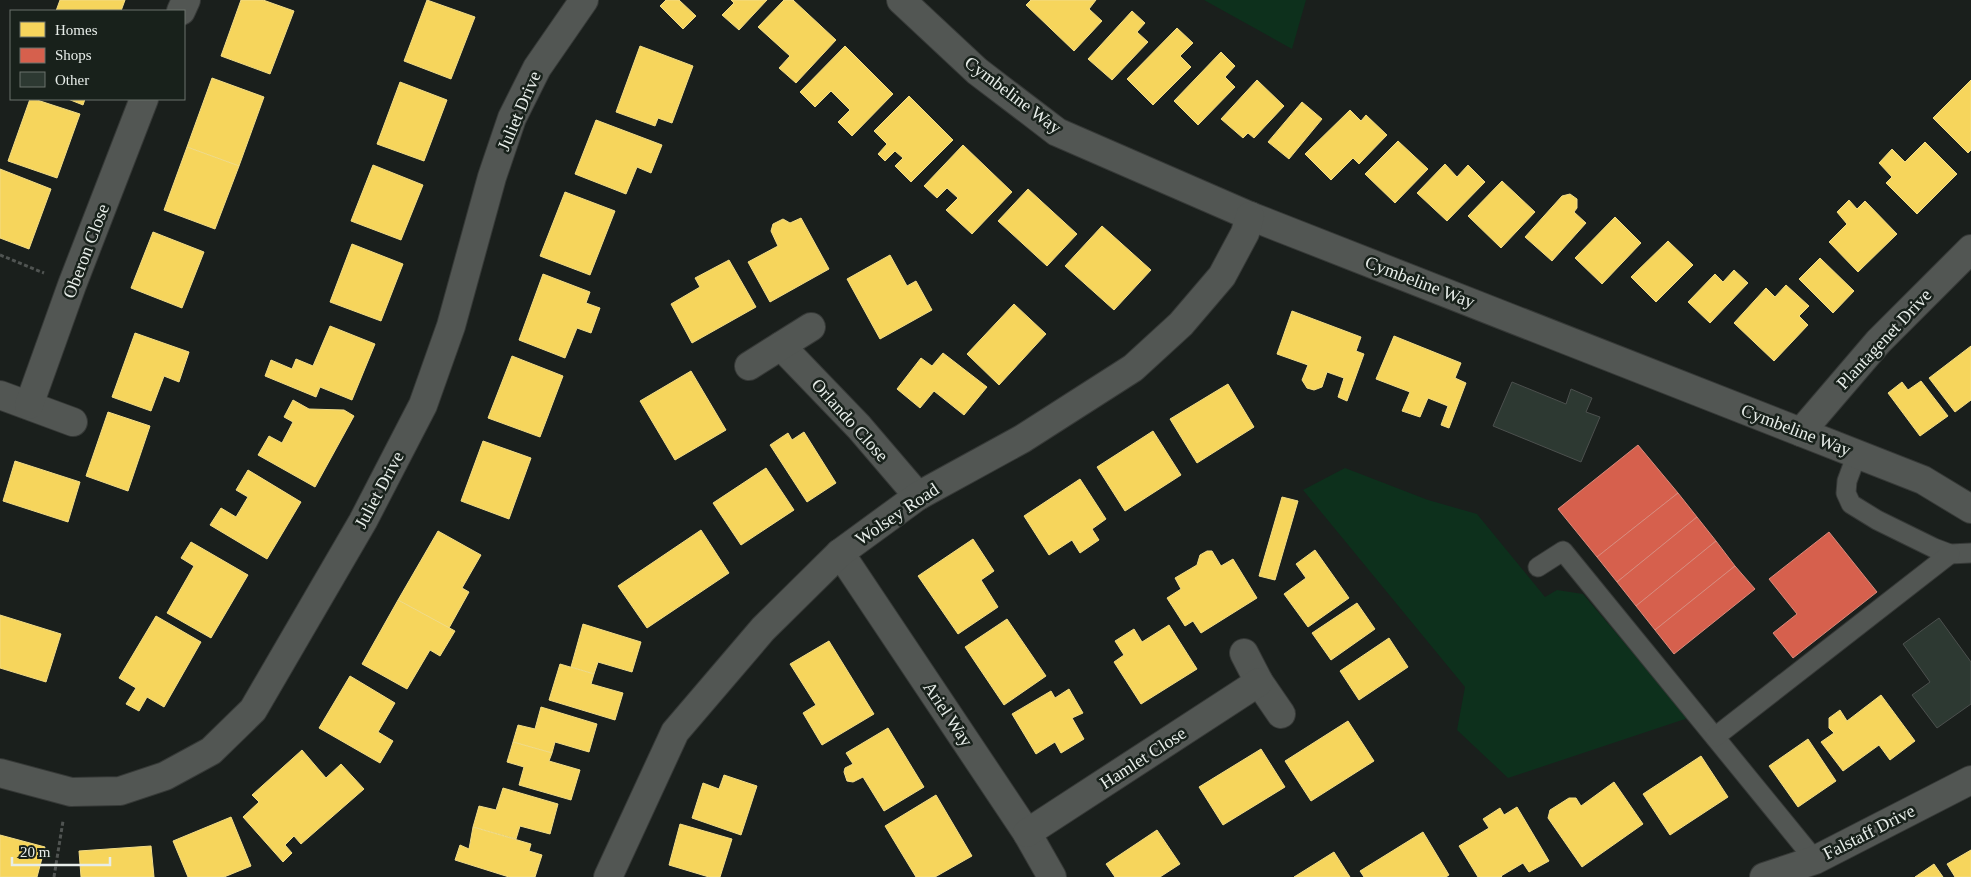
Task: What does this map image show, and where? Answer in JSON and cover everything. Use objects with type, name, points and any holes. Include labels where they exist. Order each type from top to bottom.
[{"type":"street","name":"Juliet Drive","points":[[0,773],[71,792],[120,791],[165,776],[211,751],[253,710],[363,521],[423,405],[451,326],[492,177],[512,118],[537,68],[584,0]]},
{"type":"street","name":"Cymbeline Way","points":[[901,0],[977,71],[1057,132],[1250,216],[1924,480],[1971,509]]},
{"type":"street","name":"Oberon Close","points":[[29,405],[72,285],[144,100]]},
{"type":"street","name":"Wolsey Road","points":[[608,877],[676,732],[763,629],[840,553],[918,496],[1022,439],[1132,368],[1181,324],[1222,276],[1245,234],[1250,216]]},
{"type":"street","name":"Plantagenet Drive","points":[[1801,432],[1878,342],[1971,249]]},
{"type":"street","points":[[749,366],[811,328]]},
{"type":"street","name":"Orlando Close","points":[[781,346],[859,428],[918,496]]},
{"type":"street","points":[[0,395],[73,422]]},
{"type":"street","name":"Ariel Way","points":[[840,553],[1027,833],[1052,877]]},
{"type":"street","points":[[1244,652],[1258,682],[1281,714]]},
{"type":"street","name":"Hamlet Close","points":[[1027,833],[1258,682]]},
{"type":"street","name":"Falstaff Drive","points":[[1764,877],[1815,860],[1971,780]]},
{"type":"lane","points":[[1857,454],[1847,481],[1846,493],[1851,504],[1877,520],[1950,554],[1971,552]]},
{"type":"lane","points":[[1538,567],[1563,551],[1815,860]]},
{"type":"lane","points":[[1715,738],[1950,554]]},
{"type":"path","points":[[0,255],[72,285]]},
{"type":"path","points":[[54,877],[62,827],[71,792]]},
{"type":"green space","points":[[1204,0],[1306,0],[1292,49]]},
{"type":"green space","points":[[1345,468],[1428,500],[1477,514],[1545,597],[1557,590],[1583,594],[1688,718],[1508,778],[1457,730],[1465,687],[1303,490]]},
{"type":"building: Homes","points":[[60,0],[125,0],[121,10],[56,10]]},
{"type":"building: Homes","points":[[241,0],[263,0],[294,11],[270,74],[221,56]]},
{"type":"building: Homes","points":[[427,0],[475,17],[451,79],[404,61]]},
{"type":"building: Homes","points":[[666,0],[679,0],[696,16],[683,29],[660,6]]},
{"type":"building: Homes","points":[[731,0],[767,0],[739,30],[722,15],[734,3]]},
{"type":"building: Homes","points":[[784,0],[793,0],[836,40],[796,83],[779,68],[790,56],[758,27]]},
{"type":"building: Homes","points":[[1031,0],[1096,0],[1089,9],[1102,21],[1074,51],[1026,5]]},
{"type":"building: Homes","points":[[1132,11],[1145,23],[1137,32],[1148,42],[1112,80],[1088,59]]},
{"type":"building: Homes","points":[[1177,28],[1193,43],[1180,56],[1191,67],[1153,105],[1127,79]]},
{"type":"building: Homes","points":[[640,46],[693,66],[672,123],[658,118],[655,126],[616,112]]},
{"type":"building: Homes","points":[[845,46],[893,94],[852,136],[838,122],[850,110],[831,91],[815,107],[800,92]]},
{"type":"building: Homes","points":[[1221,52],[1235,66],[1225,77],[1235,87],[1198,125],[1174,101]]},
{"type":"building: Homes","points":[[212,78],[264,97],[239,166],[187,147]]},
{"type":"building: Homes","points":[[1257,80],[1284,106],[1254,138],[1248,133],[1243,138],[1221,119]]},
{"type":"building: Homes","points":[[1971,80],[1971,150],[1968,153],[1933,118]]},
{"type":"building: Homes","points":[[400,82],[447,100],[424,161],[377,144]]},
{"type":"building: Homes","points":[[909,96],[953,140],[911,182],[895,166],[903,158],[895,151],[885,161],[878,154],[887,144],[874,131]]},
{"type":"building: Homes","points":[[30,100],[37,100],[80,114],[57,178],[8,161]]},
{"type":"building: Homes","points":[[70,100],[85,100],[83,105]]},
{"type":"building: Homes","points":[[1302,102],[1322,119],[1289,159],[1268,142]]},
{"type":"building: Homes","points":[[1350,110],[1361,121],[1366,115],[1387,135],[1359,164],[1353,158],[1331,180],[1305,154]]},
{"type":"building: Homes","points":[[596,120],[662,145],[651,173],[637,167],[626,194],[575,174]]},
{"type":"building: Homes","points":[[1398,141],[1428,169],[1395,203],[1365,174]]},
{"type":"building: Homes","points":[[1925,142],[1957,174],[1917,214],[1886,183],[1892,177],[1879,163],[1892,149],[1905,162]]},
{"type":"building: Homes","points":[[963,145],[1012,192],[972,234],[946,210],[958,198],[947,188],[937,198],[924,186]]},
{"type":"building: Homes","points":[[187,147],[239,166],[215,229],[164,210]]},
{"type":"building: Homes","points":[[1445,164],[1457,177],[1468,165],[1485,182],[1447,221],[1417,193]]},
{"type":"building: Homes","points":[[373,165],[423,185],[401,240],[351,221]]},
{"type":"building: Homes","points":[[0,169],[51,189],[29,249],[0,238]]},
{"type":"building: Homes","points":[[1502,181],[1535,212],[1501,248],[1468,216]]},
{"type":"building: Homes","points":[[1028,189],[1077,234],[1047,266],[998,221]]},
{"type":"building: Homes","points":[[565,192],[615,211],[590,275],[540,256]]},
{"type":"building: Homes","points":[[1570,194],[1577,199],[1577,208],[1574,212],[1586,223],[1552,261],[1525,237],[1562,196]]},
{"type":"building: Homes","points":[[1849,200],[1857,209],[1865,201],[1897,234],[1858,272],[1829,242],[1847,224],[1837,212]]},
{"type":"building: Homes","points":[[1615,217],[1641,243],[1602,284],[1575,258]]},
{"type":"building: Homes","points":[[801,218],[829,269],[770,302],[748,262],[778,246],[771,231],[773,224],[783,219],[790,223]]},
{"type":"building: Homes","points":[[1102,226],[1151,270],[1114,310],[1065,266]]},
{"type":"building: Homes","points":[[153,232],[204,252],[182,308],[131,288]]},
{"type":"building: Homes","points":[[1668,241],[1693,265],[1656,302],[1631,277]]},
{"type":"building: Homes","points":[[352,244],[403,264],[381,321],[330,302]]},
{"type":"building: Homes","points":[[890,255],[907,286],[916,281],[932,310],[880,339],[847,279]]},
{"type":"building: Homes","points":[[1820,258],[1854,291],[1833,313],[1799,279]]},
{"type":"building: Homes","points":[[729,260],[756,307],[692,343],[671,304],[700,287],[695,278]]},
{"type":"building: Homes","points":[[1734,270],[1748,283],[1710,323],[1688,302],[1715,274],[1723,282]]},
{"type":"building: Homes","points":[[543,274],[590,292],[586,303],[600,308],[591,333],[577,328],[565,358],[519,340]]},
{"type":"building: Homes","points":[[1786,285],[1809,306],[1799,316],[1808,325],[1774,361],[1734,323],[1766,288],[1775,297]]},
{"type":"building: Homes","points":[[1014,304],[1046,334],[999,385],[967,354]]},
{"type":"building: Homes","points":[[1292,311],[1361,337],[1356,351],[1364,354],[1347,401],[1338,397],[1344,378],[1327,372],[1322,387],[1314,390],[1307,388],[1302,380],[1308,365],[1277,354]]},
{"type":"building: Homes","points":[[330,326],[375,344],[352,400],[320,387],[316,397],[265,376],[271,360],[292,369],[296,359],[313,366]]},
{"type":"building: Homes","points":[[135,333],[189,352],[179,382],[164,376],[151,411],[112,397]]},
{"type":"building: Homes","points":[[1394,336],[1461,363],[1455,378],[1466,383],[1449,428],[1441,425],[1448,406],[1428,398],[1420,417],[1402,411],[1410,392],[1376,379]]},
{"type":"building: Homes","points":[[1971,346],[1971,400],[1955,412],[1929,378]]},
{"type":"building: Homes","points":[[943,353],[987,387],[964,415],[934,391],[920,408],[897,389],[921,358],[932,366]]},
{"type":"building: Homes","points":[[512,356],[563,376],[540,437],[488,418]]},
{"type":"building: Homes","points":[[691,371],[726,430],[675,460],[640,401]]},
{"type":"building: Homes","points":[[1921,381],[1948,416],[1920,436],[1888,393],[1902,382],[1908,390]]},
{"type":"building: Homes","points":[[1228,384],[1254,427],[1197,463],[1170,419]]},
{"type":"building: Homes","points":[[293,400],[309,409],[344,410],[354,416],[315,487],[258,455],[269,436],[282,443],[293,422],[284,417]]},
{"type":"building: Homes","points":[[108,412],[150,426],[128,491],[86,476]]},
{"type":"building: Homes","points":[[1153,431],[1181,475],[1125,511],[1097,467]]},
{"type":"building: Homes","points":[[804,432],[836,483],[807,502],[770,445],[788,433],[792,440]]},
{"type":"building: Homes","points":[[483,441],[531,458],[509,519],[461,501]]},
{"type":"building: Homes","points":[[15,461],[80,482],[68,522],[3,501]]},
{"type":"building: Homes","points":[[766,468],[794,510],[741,545],[713,503]]},
{"type":"building: Homes","points":[[248,470],[301,502],[267,559],[210,525],[221,508],[236,517],[248,497],[236,490]]},
{"type":"building: Homes","points":[[1080,479],[1106,519],[1092,529],[1099,540],[1080,553],[1072,540],[1049,555],[1024,516]]},
{"type":"building: Homes","points":[[1282,497],[1298,501],[1275,580],[1259,576]]},
{"type":"building: Homes","points":[[701,530],[729,573],[647,628],[618,586]]},
{"type":"building: Homes","points":[[438,531],[481,555],[462,588],[469,592],[449,628],[398,600]]},
{"type":"building: Homes","points":[[973,539],[994,571],[981,580],[998,607],[958,634],[918,576]]},
{"type":"building: Homes","points":[[191,542],[248,575],[211,638],[167,613],[194,566],[181,558]]},
{"type":"building: Homes","points":[[1315,550],[1349,598],[1308,627],[1284,594],[1306,578],[1296,564]]},
{"type":"building: Homes","points":[[1207,551],[1212,551],[1221,566],[1233,559],[1257,598],[1201,633],[1193,621],[1185,626],[1167,598],[1181,589],[1175,578],[1197,565],[1200,555]]},
{"type":"building: Homes","points":[[398,600],[455,631],[440,656],[430,650],[407,689],[362,664]]},
{"type":"building: Homes","points":[[1357,603],[1375,629],[1331,660],[1312,633]]},
{"type":"building: Homes","points":[[0,615],[61,634],[46,682],[0,668]]},
{"type":"building: Homes","points":[[156,616],[201,642],[164,707],[147,697],[139,711],[126,704],[136,688],[119,678]]},
{"type":"building: Homes","points":[[1007,619],[1046,676],[1004,705],[965,647]]},
{"type":"building: Homes","points":[[583,624],[641,642],[632,672],[598,662],[594,674],[571,667]]},
{"type":"building: Homes","points":[[1169,625],[1197,669],[1141,704],[1114,662],[1124,655],[1115,641],[1134,629],[1142,642]]},
{"type":"building: Homes","points":[[1389,638],[1408,667],[1359,700],[1340,671]]},
{"type":"building: Homes","points":[[829,641],[874,714],[822,745],[803,713],[816,705],[790,664]]},
{"type":"building: Homes","points":[[560,664],[594,674],[591,684],[623,693],[615,720],[549,700]]},
{"type":"building: Homes","points":[[350,676],[395,703],[378,732],[393,741],[380,763],[319,728]]},
{"type":"building: Homes","points":[[1069,689],[1083,713],[1072,718],[1084,739],[1061,753],[1055,742],[1036,754],[1012,714],[1051,691],[1055,698]]},
{"type":"building: Homes","points":[[1881,695],[1915,741],[1890,760],[1879,745],[1843,771],[1821,742],[1834,733],[1829,728],[1829,718],[1840,710],[1847,721]]},
{"type":"building: Homes","points":[[541,707],[597,724],[589,752],[555,742],[552,753],[513,742],[518,725],[535,729]]},
{"type":"building: Homes","points":[[1348,721],[1374,761],[1311,801],[1285,761]]},
{"type":"building: Homes","points":[[888,728],[924,787],[884,811],[863,777],[853,782],[847,781],[844,772],[845,768],[853,764],[846,753]]},
{"type":"building: Homes","points":[[1808,739],[1836,781],[1798,807],[1769,766]]},
{"type":"building: Homes","points":[[513,742],[552,753],[549,761],[580,770],[571,800],[519,785],[524,767],[507,762]]},
{"type":"building: Homes","points":[[1261,749],[1285,787],[1223,825],[1199,787]]},
{"type":"building: Homes","points":[[302,750],[326,778],[341,764],[364,789],[301,844],[294,836],[285,845],[292,853],[283,862],[243,817],[259,802],[252,795]]},
{"type":"building: Homes","points":[[1701,756],[1728,797],[1670,835],[1643,794]]},
{"type":"building: Homes","points":[[724,775],[757,786],[741,835],[692,818],[703,783],[719,789]]},
{"type":"building: Homes","points":[[1614,782],[1643,824],[1582,867],[1548,818],[1550,810],[1569,798],[1576,798],[1581,806]]},
{"type":"building: Homes","points":[[503,788],[558,804],[550,834],[520,826],[516,839],[473,827],[479,806],[496,810]]},
{"type":"building: Homes","points":[[936,795],[972,856],[935,877],[916,877],[885,826]]},
{"type":"building: Homes","points":[[1517,807],[1549,861],[1529,872],[1523,863],[1502,877],[1478,877],[1459,846],[1489,828],[1483,819],[1500,808],[1504,815]]},
{"type":"building: Homes","points":[[231,817],[251,866],[224,877],[188,877],[173,841]]},
{"type":"building: Homes","points":[[680,824],[732,839],[720,877],[709,877],[669,865]]},
{"type":"building: Homes","points":[[473,827],[531,844],[529,851],[542,855],[535,877],[509,877],[455,860],[460,845],[469,849]]},
{"type":"building: Homes","points":[[1157,830],[1180,864],[1160,877],[1115,877],[1106,864]]},
{"type":"building: Homes","points":[[1423,832],[1449,875],[1446,877],[1364,877],[1360,871]]},
{"type":"building: Homes","points":[[0,835],[45,847],[37,877],[0,877]]},
{"type":"building: Homes","points":[[151,846],[154,877],[81,877],[79,851]]},
{"type":"building: Homes","points":[[1971,850],[1971,877],[1955,877],[1947,864]]},
{"type":"building: Homes","points":[[1334,852],[1350,877],[1294,877]]},
{"type":"building: Homes","points":[[1934,864],[1943,877],[1915,877]]},
{"type":"building: Shops","points":[[1638,445],[1678,493],[1597,557],[1558,509]]},
{"type":"building: Shops","points":[[1678,493],[1697,517],[1617,582],[1597,557]]},
{"type":"building: Shops","points":[[1697,517],[1716,541],[1636,606],[1617,582]]},
{"type":"building: Shops","points":[[1829,532],[1877,592],[1793,658],[1773,633],[1797,614],[1769,579]]},
{"type":"building: Shops","points":[[1716,541],[1735,566],[1655,630],[1636,606]]},
{"type":"building: Shops","points":[[1735,566],[1755,589],[1674,654],[1655,630]]},
{"type":"building: Other","points":[[1512,382],[1566,404],[1571,389],[1592,398],[1586,412],[1600,417],[1581,462],[1493,426]]},
{"type":"building: Other","points":[[1939,618],[1971,662],[1971,704],[1937,728],[1912,695],[1930,682],[1903,644]]}]
